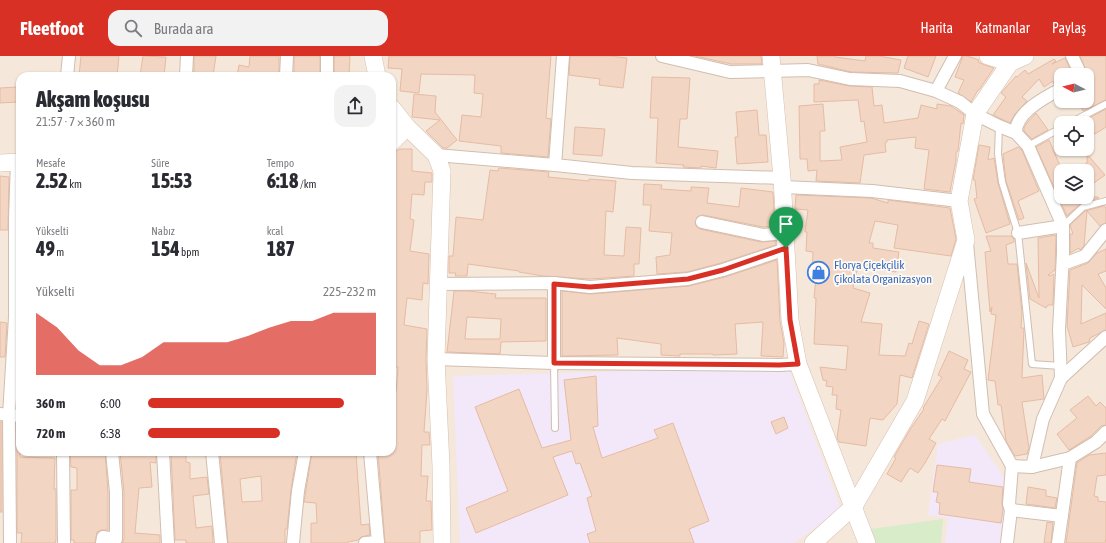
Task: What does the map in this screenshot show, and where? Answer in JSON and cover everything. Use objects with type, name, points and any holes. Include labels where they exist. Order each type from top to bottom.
[{"type":"street","points":[[67,72],[68,56]]},
{"type":"street","points":[[186,72],[187,56]]},
{"type":"street","points":[[286,72],[287,56]]},
{"type":"street","points":[[328,56],[328,72]]},
{"type":"street","points":[[373,56],[376,72]]},
{"type":"street","points":[[555,165],[563,56]]},
{"type":"street","points":[[662,56],[730,72],[772,63],[850,79],[900,81],[936,91],[960,102],[975,114],[1016,133],[1028,146],[1063,226],[1063,264],[1059,330],[1061,378],[1043,419],[1032,467]]},
{"type":"street","points":[[936,91],[955,56]]},
{"type":"street","points":[[988,56],[1018,60]]},
{"type":"street","points":[[1072,56],[1078,68]]},
{"type":"street","points":[[1007,543],[1014,506],[1012,466],[983,414],[966,240],[959,201],[975,114],[1018,60]]},
{"type":"street","points":[[772,63],[782,182],[790,320],[798,364],[854,506],[866,542]]},
{"type":"street","points":[[1016,133],[1016,125],[1024,114],[1054,93]]},
{"type":"street","points":[[396,113],[407,127],[436,155],[442,171],[436,358],[441,466],[442,543]]},
{"type":"street","points":[[396,138],[407,127]]},
{"type":"street","points":[[436,155],[632,173],[782,182],[959,201]]},
{"type":"street","points":[[0,163],[16,162]]},
{"type":"street","points":[[10,543],[10,415],[15,317],[16,199]]},
{"type":"street","points":[[702,222],[786,241]]},
{"type":"street","points":[[1018,233],[1063,226]]},
{"type":"street","points":[[1063,264],[1085,256],[1106,230]]},
{"type":"street","points":[[813,543],[854,506],[915,401],[966,240]]},
{"type":"street","points":[[439,284],[554,284],[590,287],[688,279],[723,270],[786,241]]},
{"type":"street","points":[[554,284],[554,363]]},
{"type":"street","points":[[1061,378],[1106,337]]},
{"type":"street","points":[[436,358],[554,363],[798,364]]},
{"type":"street","points":[[1012,466],[1032,467],[1070,458],[1096,442],[1106,432]]},
{"type":"street","points":[[63,456],[64,543]]},
{"type":"street","points":[[102,543],[103,537],[116,538],[116,492],[112,456]]},
{"type":"street","points":[[163,456],[168,543]]},
{"type":"street","points":[[212,456],[221,543]]},
{"type":"street","points":[[293,543],[298,491],[304,456]]},
{"type":"street","points":[[365,543],[378,543],[370,456]]},
{"type":"street","points":[[1058,543],[1070,458]]},
{"type":"street","points":[[1014,506],[1062,516]]},
{"type":"lane","points":[[1083,116],[1106,104]]},
{"type":"lane","points":[[999,126],[998,154],[1002,182],[1018,233],[1032,364],[1061,366]]},
{"type":"lane","points":[[1028,146],[1054,132]]},
{"type":"lane","points":[[1063,226],[1083,208],[1106,201]]},
{"type":"lane","points":[[554,363],[555,428]]},
{"type":"shaded area","points":[[0,56],[1106,56],[1106,543],[0,543]]},
{"type":"shaded area","points":[[788,367],[841,509],[794,543],[460,543],[453,376]]},
{"type":"shaded area","points":[[975,435],[1008,483],[1000,543],[945,543],[948,518],[928,515],[938,444]]},
{"type":"green space","points":[[943,519],[941,543],[876,543],[871,529]]},
{"type":"building","points":[[81,56],[119,56],[117,72],[79,72]]},
{"type":"building","points":[[143,56],[166,57],[164,72],[141,72]]},
{"type":"building","points":[[194,56],[216,56],[214,72],[194,72]]},
{"type":"building","points":[[250,56],[279,56],[279,72],[238,72],[239,65],[249,67]]},
{"type":"building","points":[[294,56],[320,56],[320,72],[294,72]]},
{"type":"building","points":[[334,56],[350,56],[349,72],[334,72]]},
{"type":"building","points":[[389,56],[551,56],[546,118],[551,119],[548,157],[501,153],[501,146],[459,141],[462,115],[481,117],[483,94],[474,93],[475,75],[421,74],[419,93],[400,91],[402,69],[388,68]]},
{"type":"building","points":[[570,56],[611,56],[627,58],[623,88],[599,85],[600,79],[569,75]]},
{"type":"building","points":[[695,56],[761,56],[762,64],[731,64]]},
{"type":"building","points":[[817,56],[835,56],[865,61],[866,56],[879,56],[901,60],[898,73],[851,72],[818,64]]},
{"type":"building","points":[[908,56],[936,56],[928,77],[904,68]]},
{"type":"building","points":[[963,56],[979,60],[978,62],[994,68],[971,102],[958,93],[964,80],[955,77]]},
{"type":"building","points":[[1080,56],[1106,56],[1106,100],[1094,106],[1094,68],[1085,68]]},
{"type":"building","points":[[1065,58],[1070,68],[1054,68],[1054,84],[1053,81],[1044,87],[1039,79],[1022,97],[1027,101],[1015,114],[1010,123],[993,115],[1006,97],[1001,93],[1016,76],[1017,77],[1025,70],[1028,74],[1054,59],[1056,61],[1052,64]]},
{"type":"building","points":[[652,77],[690,78],[687,119],[680,119],[678,147],[718,151],[716,168],[701,166],[701,168],[683,167],[684,165],[656,163],[658,118],[650,118]]},
{"type":"building","points":[[819,80],[849,86],[872,87],[874,106],[882,105],[884,123],[918,118],[921,105],[937,109],[937,104],[951,106],[964,115],[963,124],[961,123],[958,151],[956,152],[950,192],[924,189],[929,150],[915,148],[916,137],[887,140],[885,143],[886,152],[864,155],[860,183],[816,181],[817,170],[808,171],[807,159],[800,159],[799,106],[823,104],[825,131],[820,131],[820,161],[842,160],[840,147],[867,142],[864,121],[861,122],[858,100],[814,102],[814,84],[819,84]]},
{"type":"building","points":[[16,87],[16,102],[0,103],[0,88]]},
{"type":"building","points":[[414,94],[436,96],[435,112],[457,140],[447,148],[443,148],[426,131],[440,120],[412,117]]},
{"type":"building","points":[[1082,108],[1089,108],[1083,111]]},
{"type":"building","points":[[1106,109],[1106,127],[1095,134],[1094,116],[1093,116]]},
{"type":"building","points":[[757,110],[759,135],[766,135],[768,162],[737,164],[735,137],[738,137],[736,112]]},
{"type":"building","points":[[1036,113],[1048,130],[1032,139],[1024,131],[1024,128]]},
{"type":"building","points":[[575,127],[605,129],[602,156],[573,154]]},
{"type":"building","points":[[1049,140],[1054,152],[1054,156],[1056,156],[1059,164],[1054,164],[1054,187],[1036,147]]},
{"type":"building","points":[[979,145],[990,147],[988,160],[994,158],[998,183],[1010,224],[986,233],[974,199],[977,198],[975,180],[973,180]]},
{"type":"building","points":[[1018,147],[1022,150],[1039,191],[1018,201],[1024,218],[1019,220],[1006,181],[1003,154]]},
{"type":"building","points":[[400,149],[412,149],[412,171],[432,173],[432,182],[425,182],[424,195],[412,194],[410,219],[414,220],[410,251],[429,254],[428,284],[423,283],[422,300],[407,298],[404,325],[427,329],[427,390],[424,432],[429,432],[430,445],[422,445],[421,476],[428,476],[426,501],[431,501],[432,530],[420,531],[420,543],[385,543],[378,456],[396,456],[396,392],[398,367],[396,367],[396,151]]},
{"type":"building","points":[[1087,156],[1089,156],[1105,175],[1094,183],[1094,164],[1086,164],[1087,163]]},
{"type":"building","points":[[499,168],[549,172],[548,177],[589,181],[589,179],[616,181],[613,212],[606,211],[604,255],[624,256],[626,227],[641,228],[639,264],[634,264],[634,276],[590,279],[543,276],[468,264],[467,276],[455,276],[456,273],[449,273],[449,256],[453,256],[456,217],[483,220],[490,170],[498,171]]},
{"type":"building","points":[[0,176],[9,177],[8,230],[0,230]]},
{"type":"building","points":[[644,184],[662,185],[661,189],[691,191],[691,187],[709,188],[707,203],[739,207],[741,188],[773,192],[775,226],[763,227],[703,215],[697,217],[695,224],[700,229],[761,242],[776,241],[776,245],[721,263],[687,272],[657,274],[656,257],[670,255],[672,233],[649,231],[651,205],[643,205]]},
{"type":"building","points":[[796,195],[871,198],[888,203],[888,200],[950,208],[956,239],[951,256],[894,248],[898,225],[875,221],[869,243],[873,243],[873,248],[899,252],[896,272],[858,266],[853,288],[870,293],[861,322],[882,324],[879,355],[905,356],[909,343],[912,344],[919,321],[929,324],[912,378],[900,375],[897,404],[883,420],[870,418],[866,446],[839,442],[837,438],[841,410],[836,409],[837,395],[832,395],[833,387],[826,386],[827,381],[823,380],[820,367],[846,370],[848,346],[814,344],[816,298],[814,298],[816,278],[812,278],[813,252],[806,251],[807,232],[805,232],[808,210],[795,209]]},
{"type":"building","points":[[1062,204],[1080,204],[1067,216]]},
{"type":"building","points":[[1104,206],[1106,208],[1106,223],[1100,226],[1087,211],[1084,246],[1080,250],[1079,248],[1070,253],[1070,234],[1073,234],[1070,225],[1085,211]]},
{"type":"building","points":[[1056,235],[1055,270],[1048,275],[1054,274],[1053,305],[1048,305],[1046,308],[1030,299],[1026,263],[1039,298],[1038,238]]},
{"type":"building","points":[[986,236],[1011,236],[1014,239],[1014,242],[1006,245],[1008,264],[1017,264],[1022,312],[1021,328],[1024,328],[1022,378],[1042,375],[1044,399],[1022,402],[1029,448],[1027,454],[1015,456],[1006,441],[1001,405],[998,405],[995,381],[988,380],[996,315],[991,314],[992,307],[990,312],[985,252],[991,251]]},
{"type":"building","points":[[1106,249],[1106,271],[1098,274],[1106,288],[1106,309],[1082,285],[1081,324],[1106,313],[1106,330],[1090,338],[1089,342],[1073,347],[1067,326],[1070,270],[1088,263],[1097,253]]},
{"type":"building","points":[[777,260],[780,321],[784,343],[783,357],[761,356],[763,322],[735,324],[737,354],[680,354],[680,356],[661,355],[661,344],[617,338],[618,355],[562,356],[562,291],[591,294],[689,286],[725,277]]},
{"type":"building","points":[[454,291],[496,294],[495,298],[546,298],[546,341],[501,342],[500,354],[447,352]],"holes":[[[467,317],[501,319],[500,339],[465,339]]]},
{"type":"building","points":[[0,322],[7,323],[5,357],[0,357]]},
{"type":"building","points":[[949,351],[968,360],[964,369],[971,372],[945,421],[942,419],[929,439],[936,443],[925,463],[918,473],[910,468],[901,482],[887,474],[896,458],[894,457],[942,377],[938,375]]},
{"type":"building","points":[[596,376],[598,426],[593,427],[602,458],[658,438],[654,430],[673,423],[709,521],[689,529],[694,543],[590,543],[587,534],[596,531],[587,498],[592,496],[580,463],[576,464],[572,451],[553,457],[568,495],[476,533],[466,508],[508,491],[475,407],[519,389],[542,448],[571,440],[564,380]]},
{"type":"building","points":[[1088,396],[1096,406],[1100,402],[1106,408],[1106,425],[1101,426],[1091,436],[1069,450],[1057,434],[1077,418],[1070,410]]},
{"type":"building","points":[[784,417],[788,428],[776,434],[771,422]]},
{"type":"building","points":[[0,422],[2,422],[2,512],[0,512]]},
{"type":"building","points":[[1106,453],[1106,475],[1097,476],[1094,496],[1098,497],[1098,501],[1106,502],[1105,543],[1066,543],[1077,463],[1089,455]]},
{"type":"building","points":[[17,456],[55,458],[55,543],[21,543],[22,533],[17,533]]},
{"type":"building","points":[[70,456],[105,456],[108,492],[108,530],[101,530],[97,532],[95,543],[74,543],[74,540],[71,540],[71,490],[77,490],[77,468],[71,467]]},
{"type":"building","points":[[120,456],[156,456],[156,463],[150,462],[152,487],[139,488],[135,533],[160,535],[160,543],[122,543],[124,539],[124,492]]},
{"type":"building","points":[[171,456],[186,456],[186,462],[190,463],[190,479],[207,477],[209,494],[193,496],[196,528],[212,526],[213,543],[186,543],[186,540],[175,540]]},
{"type":"building","points":[[220,456],[296,456],[287,529],[285,529],[285,543],[228,543]],"holes":[[[261,476],[262,501],[242,502],[240,479]]]},
{"type":"building","points":[[311,456],[356,456],[361,525],[369,524],[370,535],[348,543],[311,543],[311,523],[317,523],[316,503],[304,502]]},
{"type":"building","points":[[937,465],[971,469],[969,482],[1003,487],[1003,510],[1001,523],[939,514],[940,503],[936,502],[938,492],[933,492]]},
{"type":"building","points":[[1028,487],[1046,490],[1046,496],[1057,498],[1055,508],[1026,504]]},
{"type":"building","points":[[1047,522],[1053,523],[1051,543],[1044,543]]},
{"type":"place","name":"Florya Çiçekçilik Çikolata Organizasyon","points":[[818,272]]},
{"type":"route","points":[[786,248],[790,320],[798,364],[554,363],[554,284],[590,287],[688,279],[742,264],[786,248]]}]
